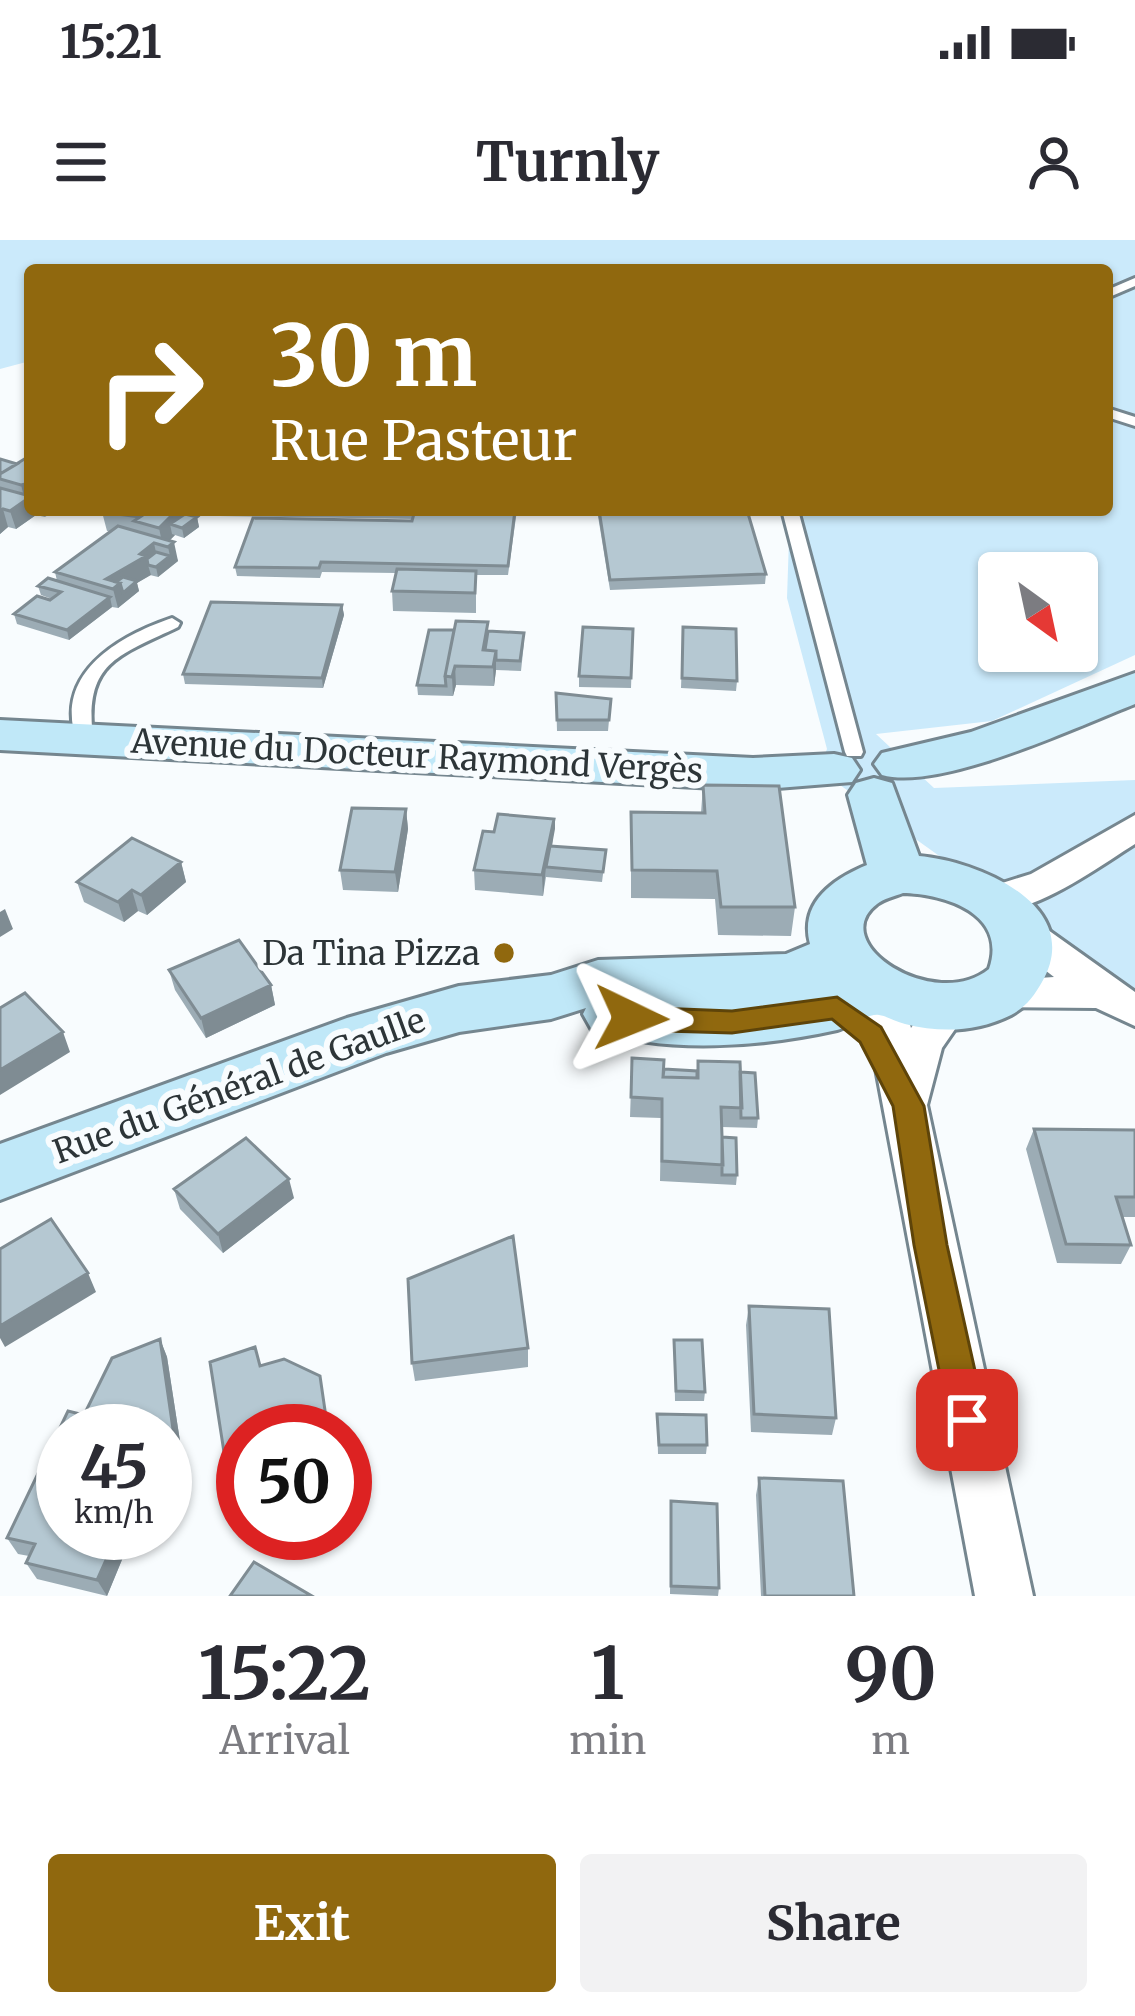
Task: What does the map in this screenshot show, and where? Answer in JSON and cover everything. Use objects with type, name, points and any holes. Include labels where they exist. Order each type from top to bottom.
[{"type":"main road","name":"Avenue du Docteur Raymond Vergès","points":[[0,735],[753,774],[865,770],[984,745],[1135,687]]},
{"type":"main road","points":[[865,770],[897,874]]},
{"type":"main road","points":[[897,874],[948,878],[1007,915],[1025,953],[1020,974],[976,1000],[858,986],[835,939],[838,909],[861,886],[897,874]]},
{"type":"main road","name":"Rue du Général de Gaulle","points":[[0,1172],[369,1035],[459,1009],[551,997],[631,1018],[732,1022],[858,986]]},
{"type":"street","points":[[1118,1001],[1007,915],[1044,883],[1135,827]]},
{"type":"street","points":[[858,986],[871,1035],[908,1106],[930,1245],[1004,1596]]},
{"type":"street","points":[[908,1106],[922,1044],[976,1000],[1118,1001]]},
{"type":"lane","points":[[792,516],[865,770]]},
{"type":"lane","points":[[84,738],[77,704],[91,671],[118,650],[172,623]]},
{"type":"shaded area","points":[[0,240],[1135,240],[1135,655],[992,721],[876,734],[934,788],[1135,780],[1135,996],[819,770],[827,749],[787,598],[790,516],[1113,516],[1113,264],[24,264],[24,363],[0,369]]},
{"type":"building","points":[[0,459],[17,464],[0,474]]},
{"type":"building","points":[[24,459],[24,484],[0,479],[0,474]]},
{"type":"building","points":[[0,488],[24,494],[24,501],[10,511],[0,511]]},
{"type":"building","points":[[132,516],[171,516],[159,528],[134,521],[140,517]]},
{"type":"building","points":[[182,516],[197,517],[182,528],[170,524]]},
{"type":"building","points":[[413,516],[514,516],[508,566],[321,562],[319,568],[235,567],[253,518],[412,521]]},
{"type":"building","points":[[600,516],[749,516],[766,574],[610,580]]},
{"type":"building","points":[[118,526],[174,542],[168,547],[154,543],[140,554],[146,556],[106,579],[120,583],[113,589],[55,572]]},
{"type":"building","points":[[156,552],[170,556],[156,567],[148,565],[147,559]]},
{"type":"building","points":[[397,569],[476,571],[475,593],[392,591]]},
{"type":"building","points":[[123,577],[137,581],[123,593],[116,582]]},
{"type":"building","points":[[48,578],[110,597],[67,630],[14,614],[37,596],[50,600],[61,592],[38,586]]},
{"type":"building","points":[[211,602],[342,605],[322,678],[183,674]]},
{"type":"building","points":[[456,621],[488,622],[483,650],[496,651],[493,667],[455,666],[452,677],[445,676]]},
{"type":"building","points":[[583,627],[633,629],[631,678],[579,676]]},
{"type":"building","points":[[683,627],[736,629],[737,681],[682,678]]},
{"type":"building","points":[[429,630],[454,630],[446,686],[417,685]]},
{"type":"building","points":[[488,631],[524,633],[520,661],[496,660],[496,651],[485,650]]},
{"type":"building","points":[[556,693],[611,699],[609,720],[557,720]]},
{"type":"building","points":[[703,785],[779,786],[795,907],[721,907],[717,871],[632,870],[631,812],[705,813]]},
{"type":"building","points":[[352,808],[406,809],[395,872],[340,870]]},
{"type":"building","points":[[498,814],[554,819],[542,875],[474,870],[483,831],[494,832]]},
{"type":"building","points":[[132,838],[181,862],[141,895],[132,890],[118,902],[77,882]]},
{"type":"building","points":[[550,846],[606,850],[603,872],[546,867]]},
{"type":"building","points":[[239,940],[271,985],[201,1018],[169,970]]},
{"type":"building","points":[[25,993],[63,1032],[0,1070],[0,1008]]},
{"type":"building","points":[[632,1058],[664,1060],[663,1077],[698,1078],[698,1061],[740,1062],[742,1108],[721,1107],[723,1165],[662,1161],[662,1099],[631,1097]]},
{"type":"building","points":[[664,1069],[697,1071],[697,1078],[663,1077]]},
{"type":"building","points":[[740,1072],[755,1073],[758,1118],[741,1118]]},
{"type":"building","points":[[1034,1129],[1135,1130],[1135,1197],[1116,1197],[1131,1245],[1066,1244]]},
{"type":"building","points":[[722,1137],[736,1138],[737,1175],[722,1175]]},
{"type":"building","points":[[246,1138],[289,1179],[218,1234],[174,1189]]},
{"type":"building","points":[[51,1219],[88,1273],[0,1326],[0,1249]]},
{"type":"building","points":[[513,1236],[528,1348],[412,1363],[408,1279]]},
{"type":"building","points":[[749,1306],[829,1309],[836,1418],[754,1414]]},
{"type":"building","points":[[160,1339],[169,1404],[89,1404],[112,1358]]},
{"type":"building","points":[[674,1340],[702,1340],[705,1392],[676,1391]]},
{"type":"building","points":[[255,1347],[260,1366],[284,1359],[320,1376],[324,1404],[217,1404],[210,1362]]},
{"type":"building","points":[[657,1414],[706,1415],[707,1445],[659,1445]]},
{"type":"building","points":[[36,1478],[36,1560],[106,1560],[97,1580],[26,1563],[35,1544],[7,1538]]},
{"type":"building","points":[[759,1478],[843,1481],[854,1596],[765,1596]]},
{"type":"building","points":[[671,1501],[717,1504],[719,1588],[671,1586]]},
{"type":"building","points":[[254,1562],[312,1596],[230,1596]]},
{"type":"place","name":"Da Tina Pizza","points":[[504,953]]},
{"type":"route","points":[[631,1018],[732,1022],[837,1007],[871,1035],[908,1106],[930,1245],[967,1420]]}]
